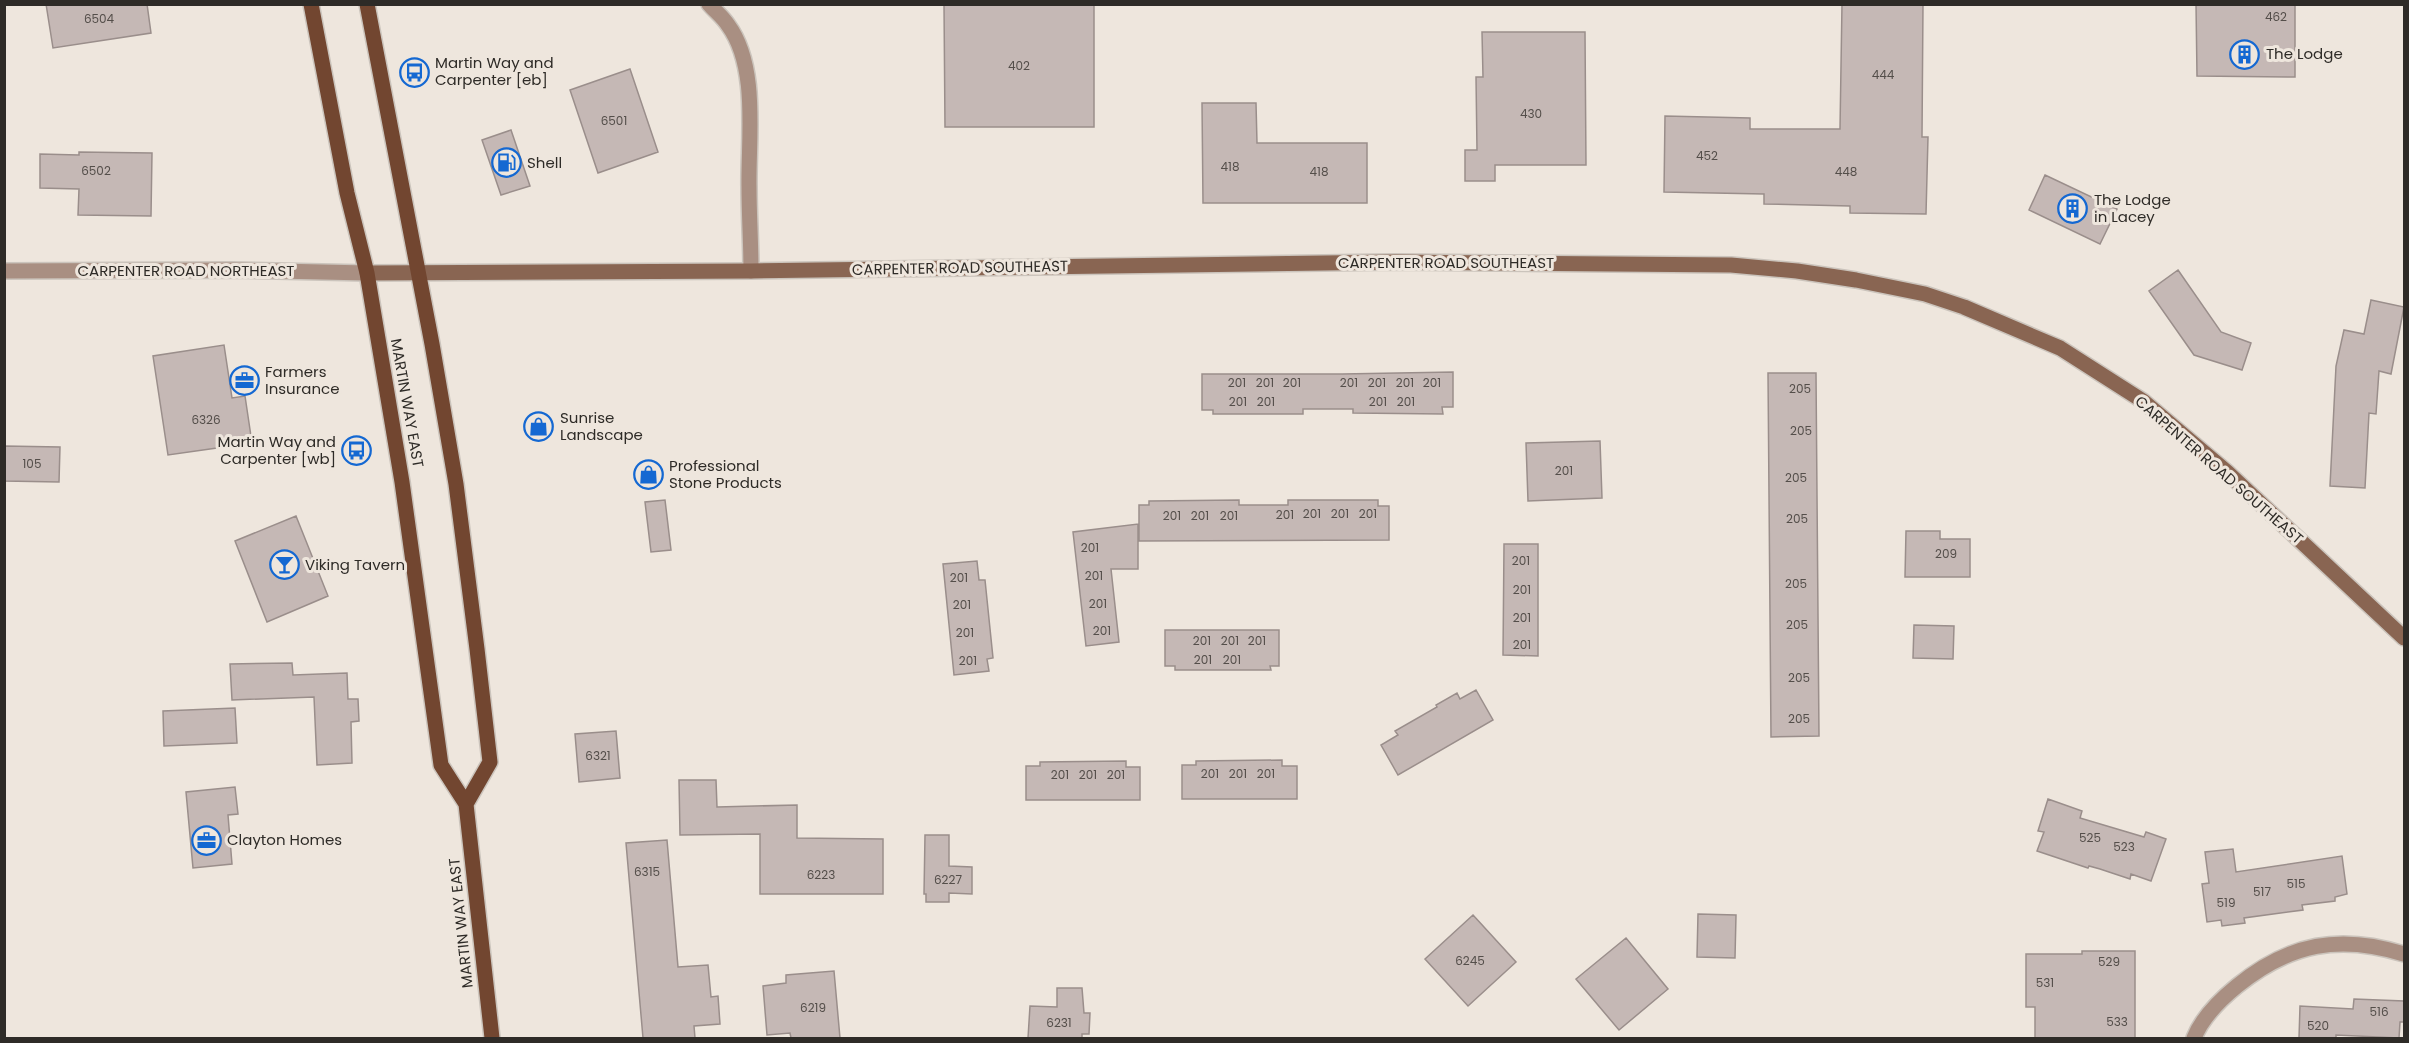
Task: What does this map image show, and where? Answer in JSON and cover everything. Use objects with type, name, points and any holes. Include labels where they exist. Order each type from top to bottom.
[{"type":"main road","name":"MARTIN WAY EAST","points":[[311,4],[347,193],[367,273],[402,482],[441,765],[466,804],[492,1038]]},
{"type":"main road","points":[[367,4],[419,273],[456,484],[490,762],[466,804]]},
{"type":"main road","name":"CARPENTER ROAD SOUTHEAST","points":[[367,273],[751,271],[1395,262],[1731,266],[1820,274],[1925,294],[1964,307],[2060,348],[2143,401],[2227,472],[2404,638]]},
{"type":"street","points":[[709,4],[728,25],[740,47],[746,78],[751,119],[749,186],[751,271]]},
{"type":"street","name":"CARPENTER ROAD NORTHEAST","points":[[4,271],[367,273]]},
{"type":"street","points":[[2194,1038],[2221,999],[2268,963],[2299,949],[2340,943],[2382,947],[2404,954]]},
{"type":"building","points":[[46,4],[147,4],[151,33],[53,48]]},
{"type":"building","points":[[944,4],[1094,4],[1094,127],[945,127]]},
{"type":"building","points":[[1842,4],[1923,4],[1922,137],[1928,137],[1926,214],[1850,213],[1850,206],[1764,204],[1764,194],[1664,192],[1665,116],[1750,118],[1750,129],[1840,129]]},
{"type":"building","name":"The Lodge","points":[[2196,4],[2295,4],[2295,77],[2197,76]]},
{"type":"building","points":[[1482,32],[1585,32],[1586,165],[1495,165],[1495,181],[1465,181],[1465,150],[1477,150],[1476,77],[1483,77]]},
{"type":"building","points":[[630,69],[658,152],[598,173],[570,90]]},
{"type":"building","points":[[1202,103],[1256,103],[1257,143],[1367,143],[1367,203],[1203,203]]},
{"type":"building","name":"Shell","points":[[511,130],[530,186],[501,195],[482,140]]},
{"type":"building","points":[[79,152],[152,153],[151,216],[78,215],[79,189],[40,188],[40,154],[79,155]]},
{"type":"building","name":"The Lodge in Lacey","points":[[2045,175],[2117,209],[2100,244],[2029,210]]},
{"type":"building","points":[[2178,270],[2221,332],[2251,343],[2242,370],[2194,355],[2149,291]]},
{"type":"building","points":[[2371,300],[2404,307],[2391,374],[2379,371],[2376,414],[2369,413],[2365,488],[2330,486],[2336,366],[2344,330],[2364,334]]},
{"type":"building","points":[[224,345],[232,398],[245,396],[252,443],[168,455],[153,356]]},
{"type":"building","points":[[1453,372],[1453,407],[1442,407],[1443,414],[1353,413],[1353,409],[1303,409],[1303,414],[1213,414],[1213,410],[1202,410],[1202,374]]},
{"type":"building","points":[[1768,373],[1816,373],[1819,736],[1771,737]]},
{"type":"building","points":[[1600,441],[1602,498],[1528,501],[1526,443]]},
{"type":"building","points":[[4,446],[60,447],[59,482],[4,481]]},
{"type":"building","points":[[665,500],[671,550],[651,552],[645,502]]},
{"type":"building","points":[[1239,500],[1239,505],[1288,505],[1288,500],[1378,500],[1378,506],[1389,506],[1389,540],[1139,541],[1139,505],[1149,505],[1149,501]]},
{"type":"building","points":[[296,516],[328,596],[267,622],[235,541]]},
{"type":"building","points":[[1138,524],[1138,569],[1111,569],[1119,642],[1086,646],[1073,532]]},
{"type":"building","points":[[1906,531],[1940,531],[1940,539],[1970,539],[1970,577],[1905,577]]},
{"type":"building","points":[[1504,544],[1538,544],[1538,656],[1503,655]]},
{"type":"building","points":[[977,561],[979,580],[985,580],[993,658],[987,659],[989,671],[954,675],[943,564]]},
{"type":"building","points":[[1914,625],[1954,626],[1953,659],[1913,658]]},
{"type":"building","points":[[1165,630],[1279,630],[1279,666],[1270,666],[1271,670],[1175,670],[1175,666],[1165,666]]},
{"type":"building","points":[[292,663],[293,675],[347,673],[348,699],[358,699],[359,721],[351,722],[352,763],[317,765],[314,697],[232,700],[230,664]]},
{"type":"building","points":[[1476,690],[1493,720],[1398,775],[1381,745],[1398,735],[1395,731],[1437,707],[1436,705],[1457,693],[1460,699]]},
{"type":"building","points":[[235,708],[237,743],[164,746],[163,711]]},
{"type":"building","points":[[616,731],[620,778],[579,782],[575,734]]},
{"type":"building","points":[[1282,760],[1282,766],[1297,766],[1297,799],[1182,799],[1182,765],[1196,765],[1196,761]]},
{"type":"building","points":[[1126,761],[1126,767],[1140,767],[1140,800],[1026,800],[1026,766],[1040,766],[1040,762]]},
{"type":"building","points":[[679,780],[716,780],[717,807],[797,805],[797,838],[883,839],[883,894],[760,894],[760,834],[680,835]]},
{"type":"building","points":[[235,787],[238,814],[228,815],[232,864],[193,868],[186,792]]},
{"type":"building","points":[[2048,799],[2082,811],[2080,818],[2144,837],[2146,832],[2166,839],[2151,881],[2131,874],[2130,879],[2089,866],[2088,868],[2037,851],[2044,832],[2038,831]]},
{"type":"building","points":[[925,835],[949,835],[949,866],[972,867],[972,894],[949,893],[949,902],[926,902],[926,894],[924,894]]},
{"type":"building","points":[[667,840],[678,967],[708,965],[711,997],[718,996],[720,1024],[694,1026],[695,1038],[643,1038],[626,843]]},
{"type":"building","points":[[2233,849],[2236,872],[2342,856],[2347,894],[2335,897],[2335,901],[2302,905],[2303,910],[2244,918],[2245,923],[2222,926],[2221,920],[2207,922],[2202,884],[2209,883],[2205,852]]},
{"type":"building","points":[[1698,914],[1736,915],[1735,958],[1697,957]]},
{"type":"building","points":[[1473,915],[1516,962],[1468,1006],[1425,959]]},
{"type":"building","points":[[1626,938],[1668,989],[1619,1030],[1576,979]]},
{"type":"building","points":[[2082,951],[2135,951],[2135,1038],[2035,1038],[2035,1007],[2026,1007],[2026,954],[2082,954]]},
{"type":"building","points":[[834,971],[840,1038],[791,1038],[790,1033],[767,1035],[763,986],[786,983],[786,975]]},
{"type":"building","points":[[1057,988],[1082,988],[1084,1013],[1090,1013],[1089,1034],[1082,1034],[1082,1038],[1028,1038],[1030,1006],[1057,1007]]},
{"type":"building","points":[[2354,999],[2404,1001],[2404,1022],[2400,1022],[2399,1038],[2336,1035],[2336,1038],[2299,1038],[2300,1006],[2353,1009]]},
{"type":"place","name":"The Lodge","points":[[2245,54]]},
{"type":"place","name":"Martin Way and Carpenter [eb]","points":[[414,72]]},
{"type":"place","name":"Shell","points":[[506,163]]},
{"type":"place","name":"The Lodge in Lacey","points":[[2073,209]]},
{"type":"place","name":"Farmers Insurance","points":[[244,381]]},
{"type":"place","name":"Sunrise Landscape","points":[[539,427]]},
{"type":"place","name":"Martin Way and Carpenter [wb]","points":[[357,451]]},
{"type":"place","name":"Professional Stone Products","points":[[648,475]]},
{"type":"place","name":"Viking Tavern","points":[[284,565]]},
{"type":"place","name":"Clayton Homes","points":[[206,840]]}]
